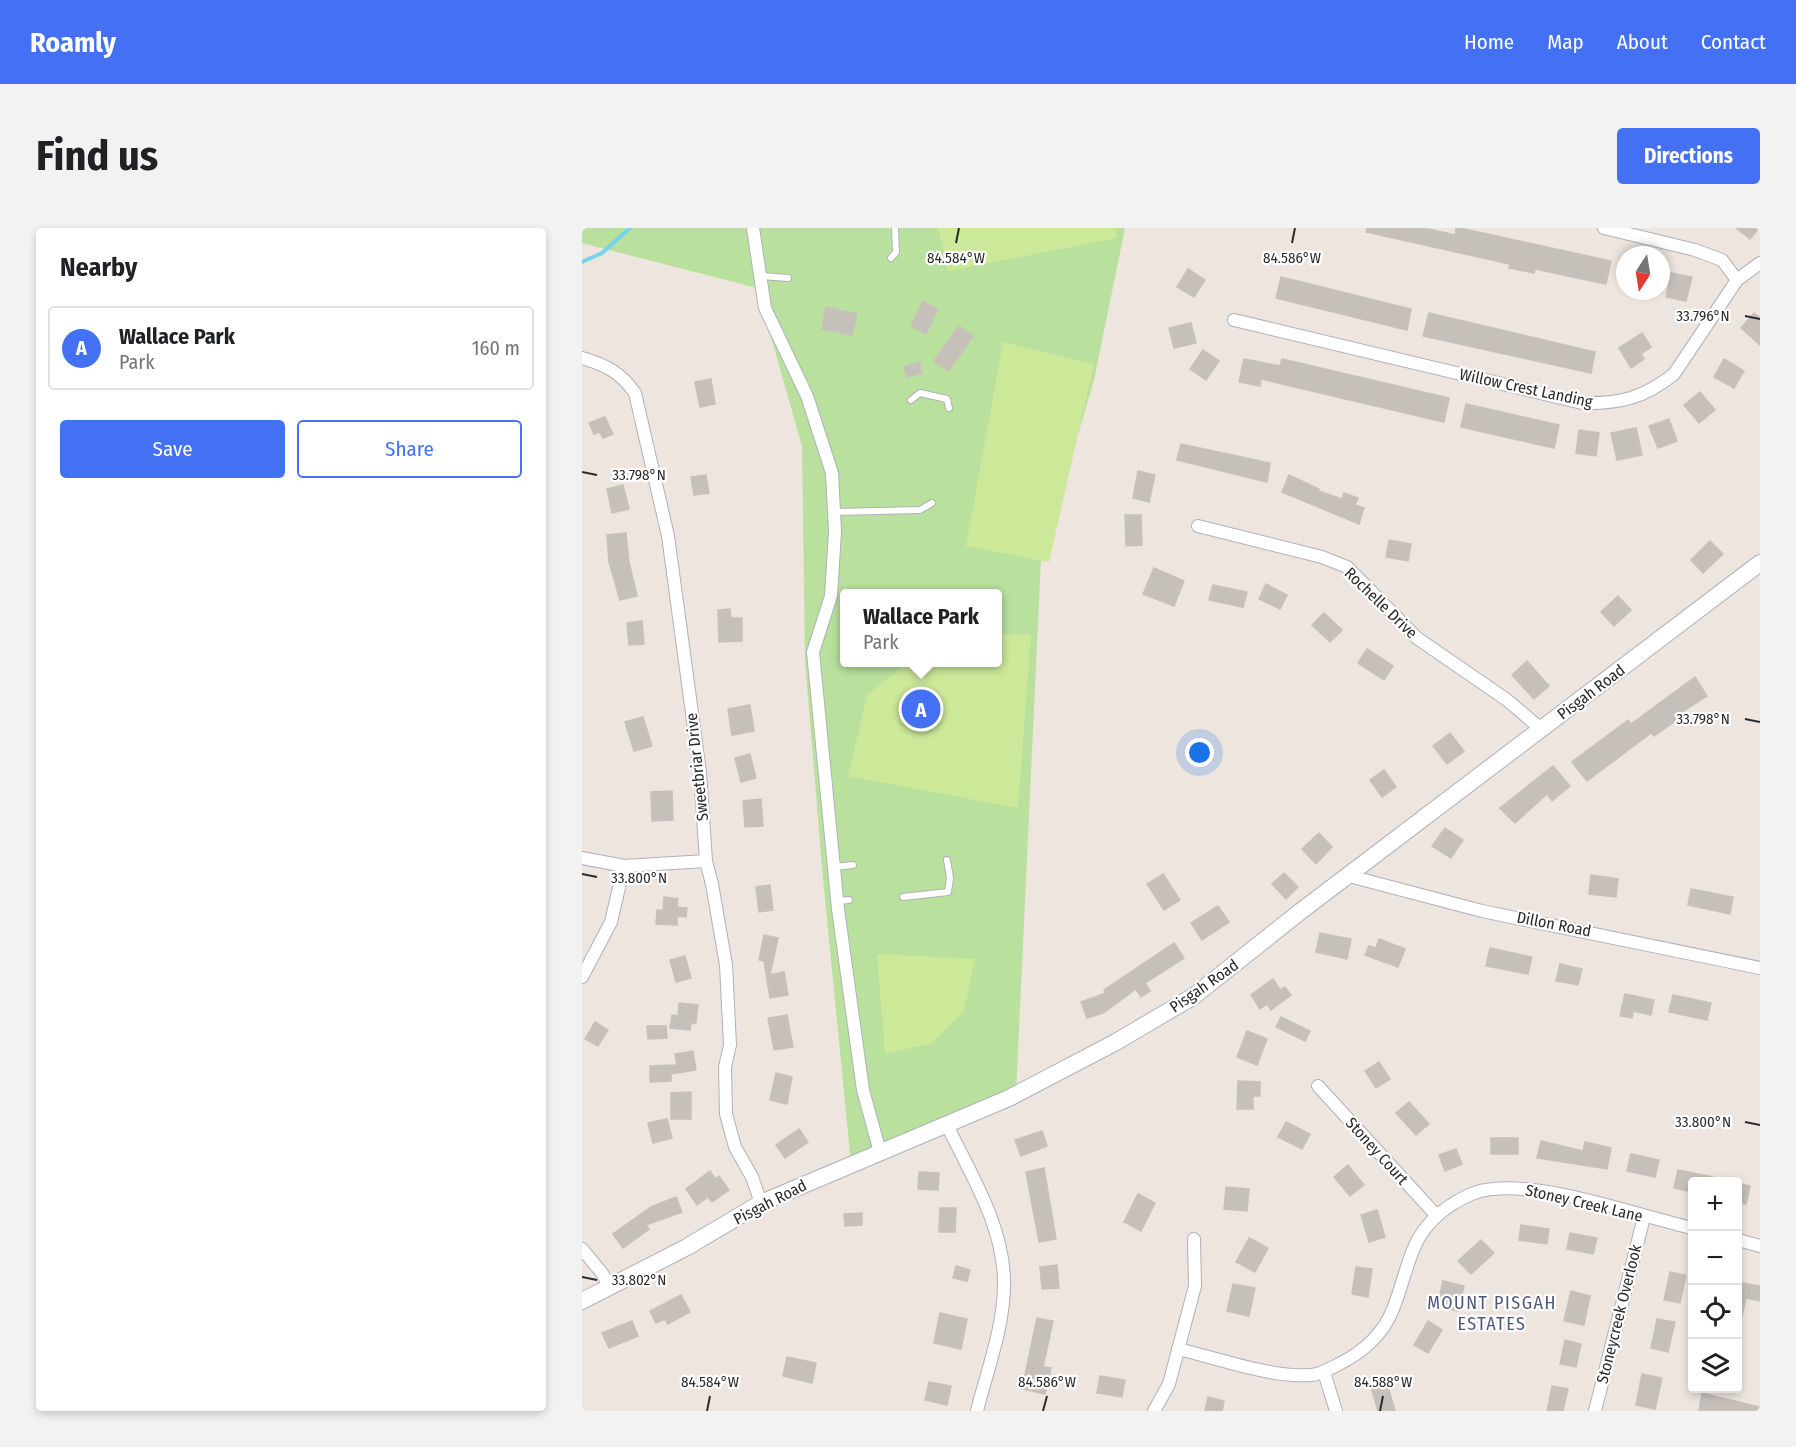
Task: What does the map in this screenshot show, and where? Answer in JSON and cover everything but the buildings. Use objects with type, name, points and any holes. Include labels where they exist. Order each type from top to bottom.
[{"type":"street","points":[[753,228],[765,308],[807,396],[832,473],[834,512],[831,596],[813,652],[834,867],[843,900],[863,1090],[880,1152]]},
{"type":"street","points":[[1604,228],[1633,231],[1722,260],[1737,280]]},
{"type":"street","name":"Willow Crest Landing","points":[[1234,320],[1582,403],[1611,404],[1637,397],[1674,374],[1737,280],[1760,263]]},
{"type":"street","name":"Sweetbriar Drive","points":[[582,358],[609,366],[625,378],[635,393],[668,536],[700,772],[706,861],[726,965],[730,1045],[725,1067],[726,1114],[735,1147],[752,1177],[761,1203]]},
{"type":"street","name":"Rochelle Drive","points":[[1198,526],[1312,554],[1347,567],[1417,638],[1507,700],[1541,729]]},
{"type":"street","name":"Pisgah Road","points":[[582,1301],[687,1247],[761,1203],[1009,1098],[1097,1053],[1194,996],[1760,563]]},
{"type":"street","points":[[582,858],[624,866],[706,861]]},
{"type":"street","points":[[582,977],[611,922],[624,866]]},
{"type":"street","name":"Dillon Road","points":[[1348,876],[1482,910],[1760,968]]},
{"type":"street","name":"Stoney Court","points":[[1318,1086],[1436,1215]]},
{"type":"street","points":[[947,1125],[996,1227],[1004,1283],[1002,1308],[977,1411]]},
{"type":"street","name":"Stoney Creek Lane","points":[[1178,1349],[1279,1373],[1311,1375],[1324,1372],[1353,1357],[1369,1344],[1383,1327],[1393,1310],[1411,1252],[1419,1236],[1436,1215],[1467,1195],[1491,1189],[1516,1188],[1548,1192],[1688,1227]]},
{"type":"street","name":"Stoneycreek Overlook","points":[[1595,1411],[1644,1217]]},
{"type":"street","points":[[1155,1411],[1169,1384],[1195,1286],[1194,1239]]},
{"type":"street","points":[[1742,1241],[1760,1246]]},
{"type":"street","points":[[582,1249],[602,1273],[610,1288]]},
{"type":"street","points":[[1324,1372],[1336,1411]]},
{"type":"lane","points":[[891,258],[896,252],[895,228]]},
{"type":"lane","points":[[762,276],[788,279]]},
{"type":"lane","points":[[911,400],[920,393],[947,399],[949,408]]},
{"type":"lane","points":[[834,512],[920,510],[932,503]]},
{"type":"lane","points":[[903,897],[948,892],[950,878],[947,861]]},
{"type":"lane","points":[[834,867],[853,865]]},
{"type":"green space","points":[[582,228],[1125,228],[1094,380],[1041,559],[1016,1094],[851,1163],[823,879],[805,661],[802,446],[757,288],[582,243]]},
{"type":"green space","points":[[938,228],[1115,228],[1117,238],[948,271]]},
{"type":"green space","points":[[1003,342],[1094,364],[1049,562],[966,546]]},
{"type":"green space","points":[[1002,634],[1031,635],[1018,808],[848,776],[867,695],[902,667],[1002,667]]},
{"type":"green space","points":[[877,954],[975,959],[964,1011],[932,1043],[885,1054]]},
{"type":"waterway","points":[[582,262],[602,253],[630,228]]},
{"type":"place","name":"Wallace Park","points":[[921,709]]},
{"type":"district","name":"MOUNT PISGAH ESTATES","points":[[1492,1313]]}]
